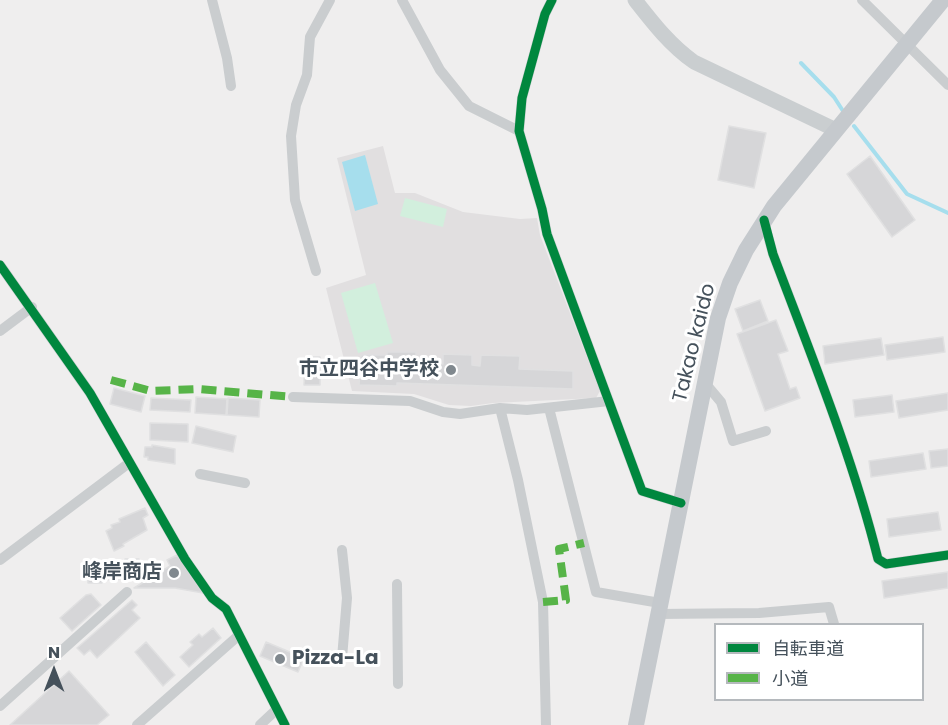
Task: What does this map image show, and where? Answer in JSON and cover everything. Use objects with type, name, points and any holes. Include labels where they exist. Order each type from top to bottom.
[{"type":"main road","name":"Takao kaido","points":[[636,725],[718,318],[730,283],[764,220],[943,0]]},
{"type":"street","points":[[212,0],[227,58],[231,86]]},
{"type":"street","points":[[316,271],[295,200],[291,136],[296,105],[307,75],[310,37],[330,0]]},
{"type":"street","points":[[402,0],[440,70],[469,106],[519,131]]},
{"type":"street","points":[[552,0],[545,14],[522,98],[519,131],[547,234],[642,491],[681,503]]},
{"type":"street","points":[[635,0],[665,37],[694,62],[836,130]]},
{"type":"street","points":[[862,0],[948,85]]},
{"type":"street","points":[[764,220],[773,254],[849,458],[878,559],[886,564],[948,555]]},
{"type":"street","points":[[0,265],[32,307],[90,393],[185,559],[212,597],[226,609],[285,725]]},
{"type":"street","points":[[0,331],[32,307]]},
{"type":"street","points":[[705,383],[721,402],[733,441],[766,431]]},
{"type":"street","points":[[293,397],[410,401],[443,412],[460,414],[500,408],[527,410],[609,401]]},
{"type":"street","points":[[500,408],[518,480],[543,602],[546,725]]},
{"type":"street","points":[[549,408],[596,592],[659,609],[759,614],[829,606],[834,623]]},
{"type":"street","points":[[0,560],[129,463]]},
{"type":"street","points":[[200,474],[245,483]]},
{"type":"street","points":[[342,550],[347,597],[342,658]]},
{"type":"street","points":[[396,584],[398,684]]},
{"type":"street","points":[[0,706],[127,592]]},
{"type":"street","points":[[137,725],[238,636]]},
{"type":"street","points":[[260,725],[276,710]]},
{"type":"shaded area","points":[[383,146],[395,193],[415,193],[463,212],[520,219],[537,218],[540,235],[600,391],[596,398],[471,406],[449,405],[414,394],[352,391],[326,288],[366,275],[337,158]]},
{"type":"green space","points":[[405,198],[447,209],[443,227],[400,216]]},
{"type":"green space","points":[[375,283],[393,343],[358,353],[341,293]]},
{"type":"water","points":[[365,155],[378,204],[355,211],[342,162]]},
{"type":"building","points":[[729,126],[766,133],[754,188],[718,180]]},
{"type":"building","points":[[870,156],[915,220],[892,237],[847,174]]},
{"type":"building","points":[[760,300],[768,321],[743,331],[735,309]]},
{"type":"building","points":[[776,320],[788,351],[778,354],[790,389],[796,387],[800,398],[765,411],[737,334]]},
{"type":"building","points":[[943,337],[945,352],[887,360],[885,345]]},
{"type":"building","points":[[881,338],[884,355],[825,364],[823,346]]},
{"type":"building","points":[[387,352],[416,352],[416,363],[443,364],[443,354],[472,355],[472,365],[480,366],[481,355],[520,356],[519,369],[573,371],[573,389],[397,383],[397,386],[359,385],[361,355],[387,355]]},
{"type":"building","points":[[305,357],[320,357],[320,385],[304,385]]},
{"type":"building","points":[[114,388],[145,396],[141,412],[110,404]]},
{"type":"building","points":[[948,393],[948,410],[899,418],[896,401]]},
{"type":"building","points":[[892,395],[894,412],[855,417],[853,400]]},
{"type":"building","points":[[196,397],[227,399],[226,415],[195,413]]},
{"type":"building","points":[[151,398],[191,400],[190,412],[150,410]]},
{"type":"building","points":[[228,398],[260,400],[259,417],[227,415]]},
{"type":"building","points":[[150,423],[188,424],[188,442],[150,440]]},
{"type":"building","points":[[196,426],[236,436],[233,452],[192,443]]},
{"type":"building","points":[[152,445],[175,449],[175,464],[148,460],[148,457],[144,457],[145,447],[152,447]]},
{"type":"building","points":[[948,449],[948,466],[931,468],[929,451]]},
{"type":"building","points":[[923,453],[926,469],[871,477],[869,461]]},
{"type":"building","points":[[145,508],[148,515],[143,518],[147,530],[114,551],[106,531],[112,528],[111,525],[120,522],[119,519]]},
{"type":"building","points":[[938,512],[941,530],[889,537],[887,519]]},
{"type":"building","name":"峰岸商店","points":[[177,555],[203,593],[175,588],[134,588],[170,566],[167,560]]},
{"type":"building","points":[[125,559],[139,559],[139,575],[127,575],[127,579],[102,580],[102,583],[88,583],[88,567],[101,567],[101,564],[113,564],[113,561],[125,561]]},
{"type":"building","points":[[948,572],[948,588],[884,598],[882,581]]},
{"type":"building","points":[[91,594],[101,605],[72,631],[60,618],[86,595]]},
{"type":"building","points":[[132,600],[137,605],[132,610],[140,618],[97,658],[90,650],[84,655],[77,648]]},
{"type":"building","points":[[213,628],[221,638],[189,667],[180,657],[193,645],[190,642],[199,634],[202,637]]},
{"type":"building","points":[[146,642],[175,675],[163,686],[135,652]]},
{"type":"building","points":[[266,642],[304,658],[298,672],[260,656]]},
{"type":"building","points":[[69,671],[109,715],[97,725],[10,725]]},
{"type":"waterway","points":[[801,63],[834,97],[843,111]]},
{"type":"waterway","points":[[854,126],[907,194],[948,213]]},
{"type":"marked path","points":[[111,380],[151,391],[198,389],[293,397]]},
{"type":"marked path","points":[[543,602],[566,600],[559,549],[584,543]]},
{"type":"cycle path","points":[[552,0],[545,14],[522,98],[519,131],[547,234],[642,491],[681,503]]},
{"type":"cycle path","points":[[764,220],[773,254],[843,443],[878,559],[886,564],[948,555]]},
{"type":"cycle path","points":[[0,265],[90,393],[185,559],[212,598],[226,609],[285,725]]},
{"type":"place","name":"市立四谷中学校","points":[[451,370]]},
{"type":"place","name":"峰岸商店","points":[[174,573]]},
{"type":"place","name":"Pizza-La","points":[[280,659]]}]
